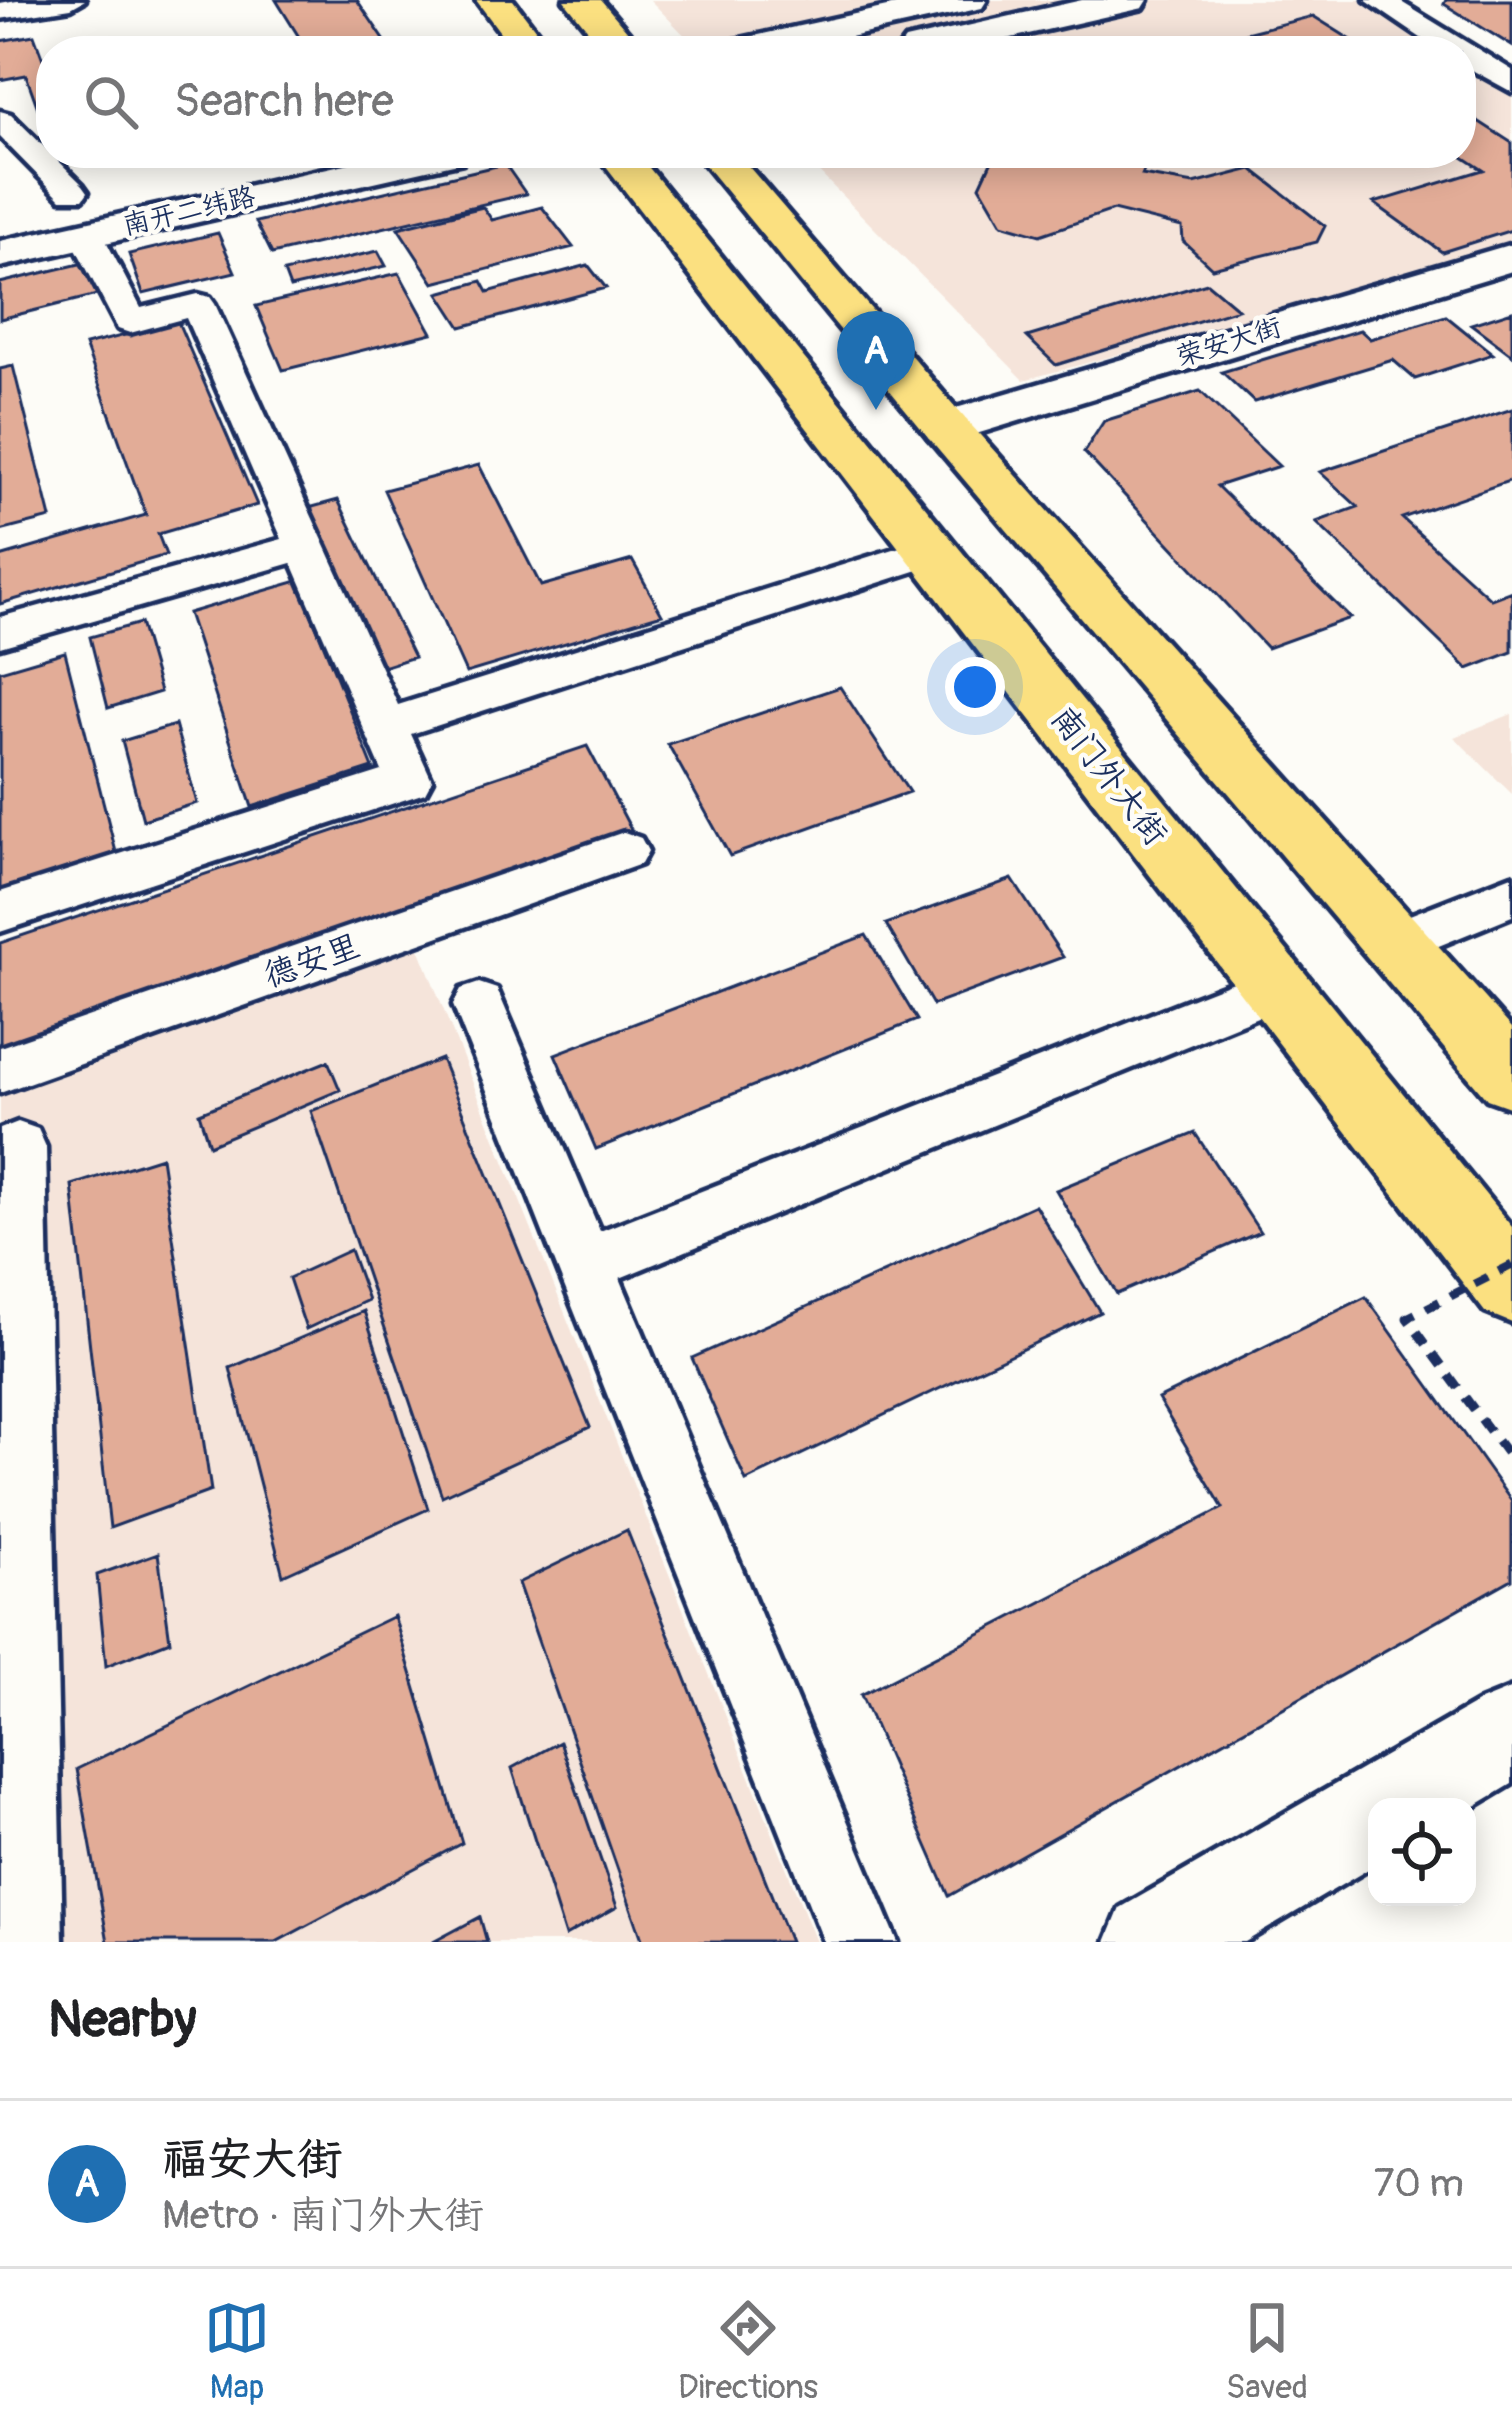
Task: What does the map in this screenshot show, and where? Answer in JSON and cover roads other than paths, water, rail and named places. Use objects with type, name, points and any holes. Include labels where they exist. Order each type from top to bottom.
[{"type":"main road","points":[[494,0],[522,36]]},
{"type":"main road","points":[[581,0],[612,36]]},
{"type":"main road","points":[[804,36],[969,0]]},
{"type":"main road","points":[[970,36],[1130,0]]},
{"type":"main road","name":"南开二纬路","points":[[0,254],[383,168]]},
{"type":"main road","name":"南门外大街","points":[[628,168],[1512,1286]]},
{"type":"main road","points":[[728,168],[946,427],[1512,1077]]},
{"type":"main road","name":"南开二纬路","points":[[18,204],[119,183]]},
{"type":"main road","name":"荣安大街","points":[[946,427],[1512,257]]},
{"type":"main road","points":[[1401,1798],[1512,1733]]},
{"type":"main road","points":[[1154,1942],[1368,1817]]},
{"type":"street","points":[[0,11],[71,0]]},
{"type":"street","points":[[1379,0],[1437,36]]},
{"type":"street","points":[[1476,60],[1512,83]]},
{"type":"street","points":[[0,120],[36,156]]},
{"type":"street","points":[[47,168],[72,193]]},
{"type":"street","points":[[0,912],[409,779],[198,304],[130,322],[86,235]]},
{"type":"street","points":[[0,632],[305,546]]},
{"type":"street","points":[[385,726],[932,551]]},
{"type":"street","name":"德安里","points":[[0,1070],[625,851]]},
{"type":"street","points":[[1397,943],[1512,895]]},
{"type":"street","points":[[586,1264],[1276,987]]},
{"type":"street","points":[[479,1005],[861,1942]]},
{"type":"street","points":[[18,1148],[26,1942]]},
{"type":"place","name":"福安大街","points":[[876,410]]}]
